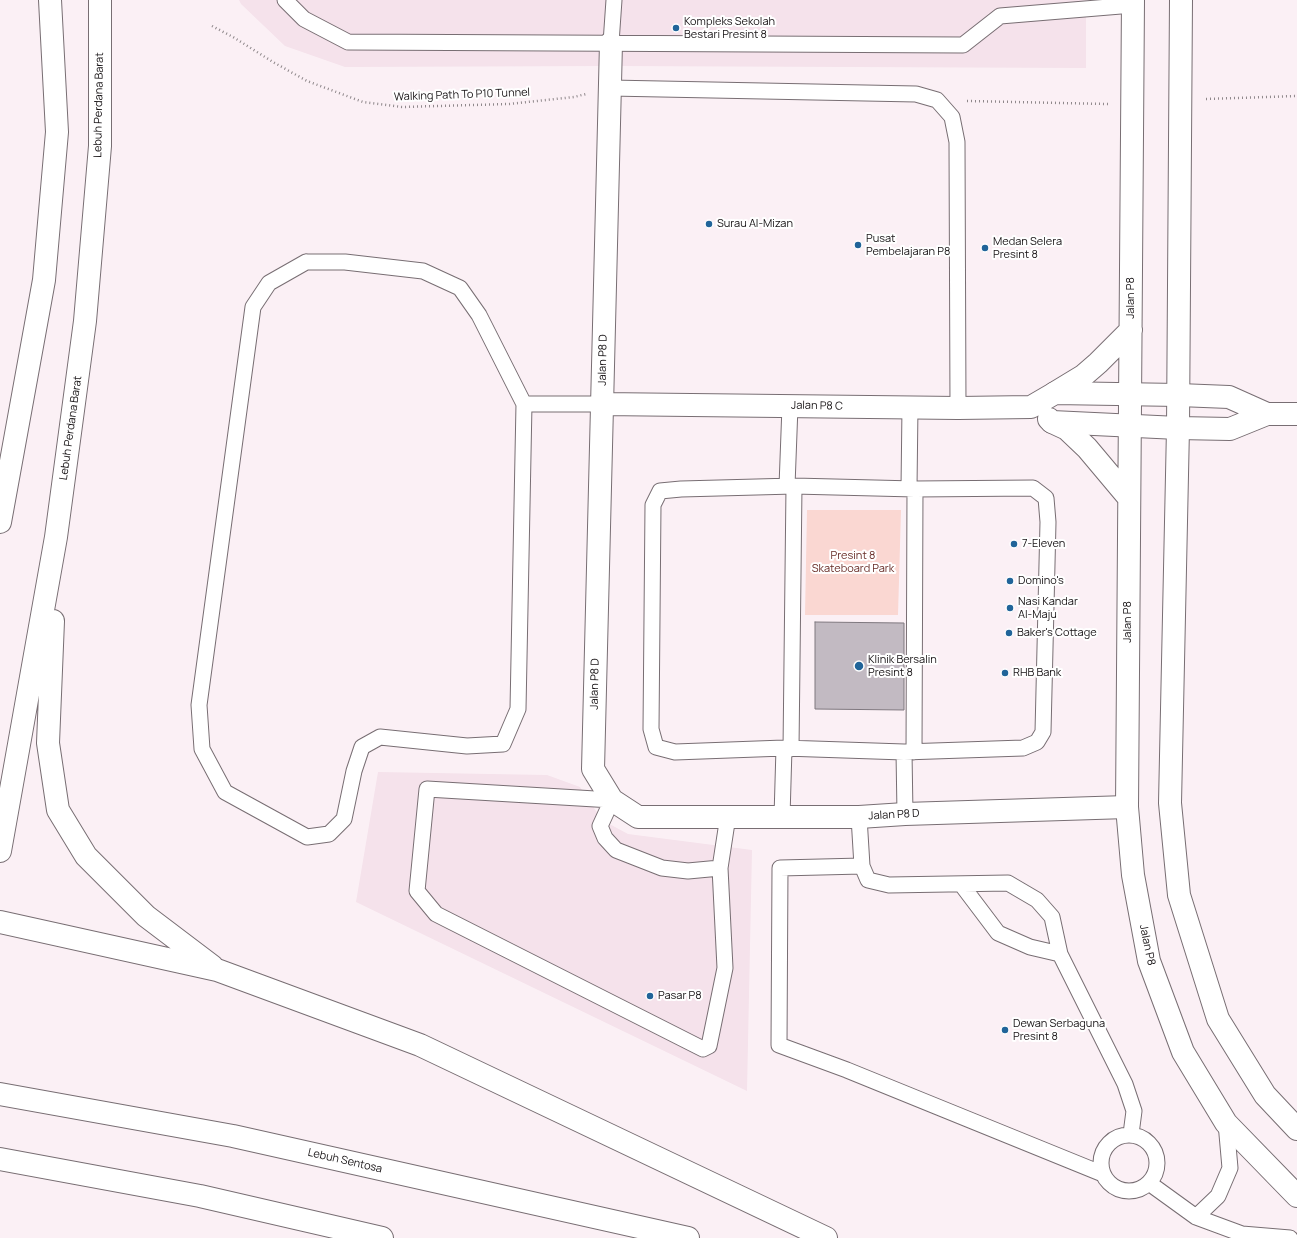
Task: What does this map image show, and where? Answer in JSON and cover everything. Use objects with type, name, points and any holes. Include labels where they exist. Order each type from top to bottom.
[{"type":"street","points":[[0,522],[44,280],[57,132],[50,0]]},
{"type":"street","name":"Lebuh Perdana Barat","points":[[0,851],[56,538],[86,321],[100,146],[100,0]]},
{"type":"street","points":[[1181,0],[1178,428],[1170,803],[1179,895],[1218,1019],[1265,1095],[1297,1129]]},
{"type":"street","name":"Jalan P8","points":[[1133,3],[1127,807],[1133,875],[1149,961],[1183,1052],[1226,1123],[1297,1196]]},
{"type":"street","name":"Jalan P8 D","points":[[611,43],[593,769],[612,800],[638,817],[858,817],[905,814],[1127,807]]},
{"type":"street","name":"Jalan P8 C","points":[[602,404],[958,408],[1031,407],[1083,376],[1131,330]]},
{"type":"street","points":[[1055,393],[1229,397],[1267,414]]},
{"type":"street","points":[[1031,407],[1052,422],[1066,429],[1087,448],[1129,498]]},
{"type":"street","points":[[1052,422],[1230,429],[1267,414],[1297,414]]},
{"type":"street","points":[[56,538],[48,743],[58,810],[86,856],[146,916],[217,970]]},
{"type":"street","points":[[0,922],[217,970],[420,1045],[826,1238]]},
{"type":"street","name":"Lebuh Sentosa","points":[[0,1094],[233,1136],[688,1238]]},
{"type":"street","points":[[0,1159],[200,1196],[382,1238]]},
{"type":"lane","points":[[285,0],[304,19],[348,42],[963,45],[1000,16],[1133,3]]},
{"type":"lane","points":[[611,43],[614,0]]},
{"type":"lane","points":[[610,88],[916,94],[937,100],[952,117],[957,142],[958,408]]},
{"type":"lane","points":[[306,262],[344,262],[423,272],[460,288],[479,315],[524,404],[518,709],[503,744],[467,746],[380,737],[362,747],[354,771],[344,820],[329,834],[307,837],[226,792],[202,749],[199,705],[253,307],[269,283],[306,262]]},
{"type":"lane","points":[[524,404],[602,404]]},
{"type":"lane","points":[[782,818],[788,749],[791,486],[790,406]]},
{"type":"lane","points":[[905,814],[909,752],[912,488],[910,407]]},
{"type":"lane","points":[[791,486],[1033,488],[1046,498],[1048,522],[1043,732],[1037,742],[1023,748],[909,752],[788,749],[675,752],[656,747],[651,729],[653,505],[660,491],[791,486]]},
{"type":"lane","points":[[720,868],[688,872],[662,868],[616,850],[605,838],[600,826],[612,800],[427,789],[417,891],[436,914],[703,1050],[709,1046],[725,968],[720,868],[728,816]]},
{"type":"lane","points":[[858,817],[862,866],[868,880],[889,886],[1008,884],[1037,900],[1052,917],[1060,954],[1125,1084],[1134,1111],[1131,1134]]},
{"type":"lane","points":[[862,866],[780,868],[780,1045],[854,1073],[1103,1174]]},
{"type":"lane","points":[[961,884],[998,933],[1030,947],[1060,954]]},
{"type":"lane","points":[[1196,1216],[1218,1196],[1230,1168],[1226,1123]]},
{"type":"lane","points":[[1131,1134],[1140,1137],[1148,1142],[1156,1153],[1158,1167],[1155,1176],[1142,1189],[1124,1192],[1115,1188],[1108,1182],[1103,1174],[1101,1159],[1102,1154],[1106,1146],[1117,1137],[1131,1134]]},
{"type":"lane","points":[[1149,1183],[1196,1216],[1242,1234],[1290,1238]]},
{"type":"path","name":"Walking Path To P10 Tunnel","points":[[212,26],[307,81],[363,102],[402,107],[509,104],[574,96],[610,88]]},
{"type":"path","points":[[1180,100],[1297,96]]},
{"type":"path","points":[[937,100],[1132,104]]},
{"type":"shaded area","name":"Kompleks Sekolah Bestari Presint 8","points":[[239,0],[1086,0],[1086,68],[611,66],[345,67],[285,46],[241,4]]},
{"type":"shaded area","name":"Pasar P8","points":[[378,772],[547,775],[580,787],[602,820],[628,834],[752,850],[747,1091],[356,902]]},
{"type":"green space","name":"Presint 8 Skateboard Park","points":[[807,510],[901,510],[898,615],[805,615]]},
{"type":"building","name":"Klinik Bersalin Presint 8","points":[[815,622],[904,623],[904,710],[815,709]]},
{"type":"place","name":"Kompleks Sekolah Bestari Presint 8","points":[[676,28]]},
{"type":"place","name":"Surau Al-Mizan","points":[[709,224]]},
{"type":"place","name":"Pusat Pembelajaran P8","points":[[858,245]]},
{"type":"place","name":"Medan Selera Presint 8","points":[[985,248]]},
{"type":"place","name":"7-Eleven","points":[[1014,544]]},
{"type":"place","name":"Domino's","points":[[1010,581]]},
{"type":"place","name":"Nasi Kandar Al-Maju","points":[[1010,608]]},
{"type":"place","name":"Baker's Cottage","points":[[1009,633]]},
{"type":"place","name":"Klinik Bersalin Presint 8","points":[[859,666]]},
{"type":"place","name":"RHB Bank","points":[[1005,673]]},
{"type":"place","name":"Pasar P8","points":[[650,996]]},
{"type":"place","name":"Dewan Serbaguna Presint 8","points":[[1005,1030]]}]
